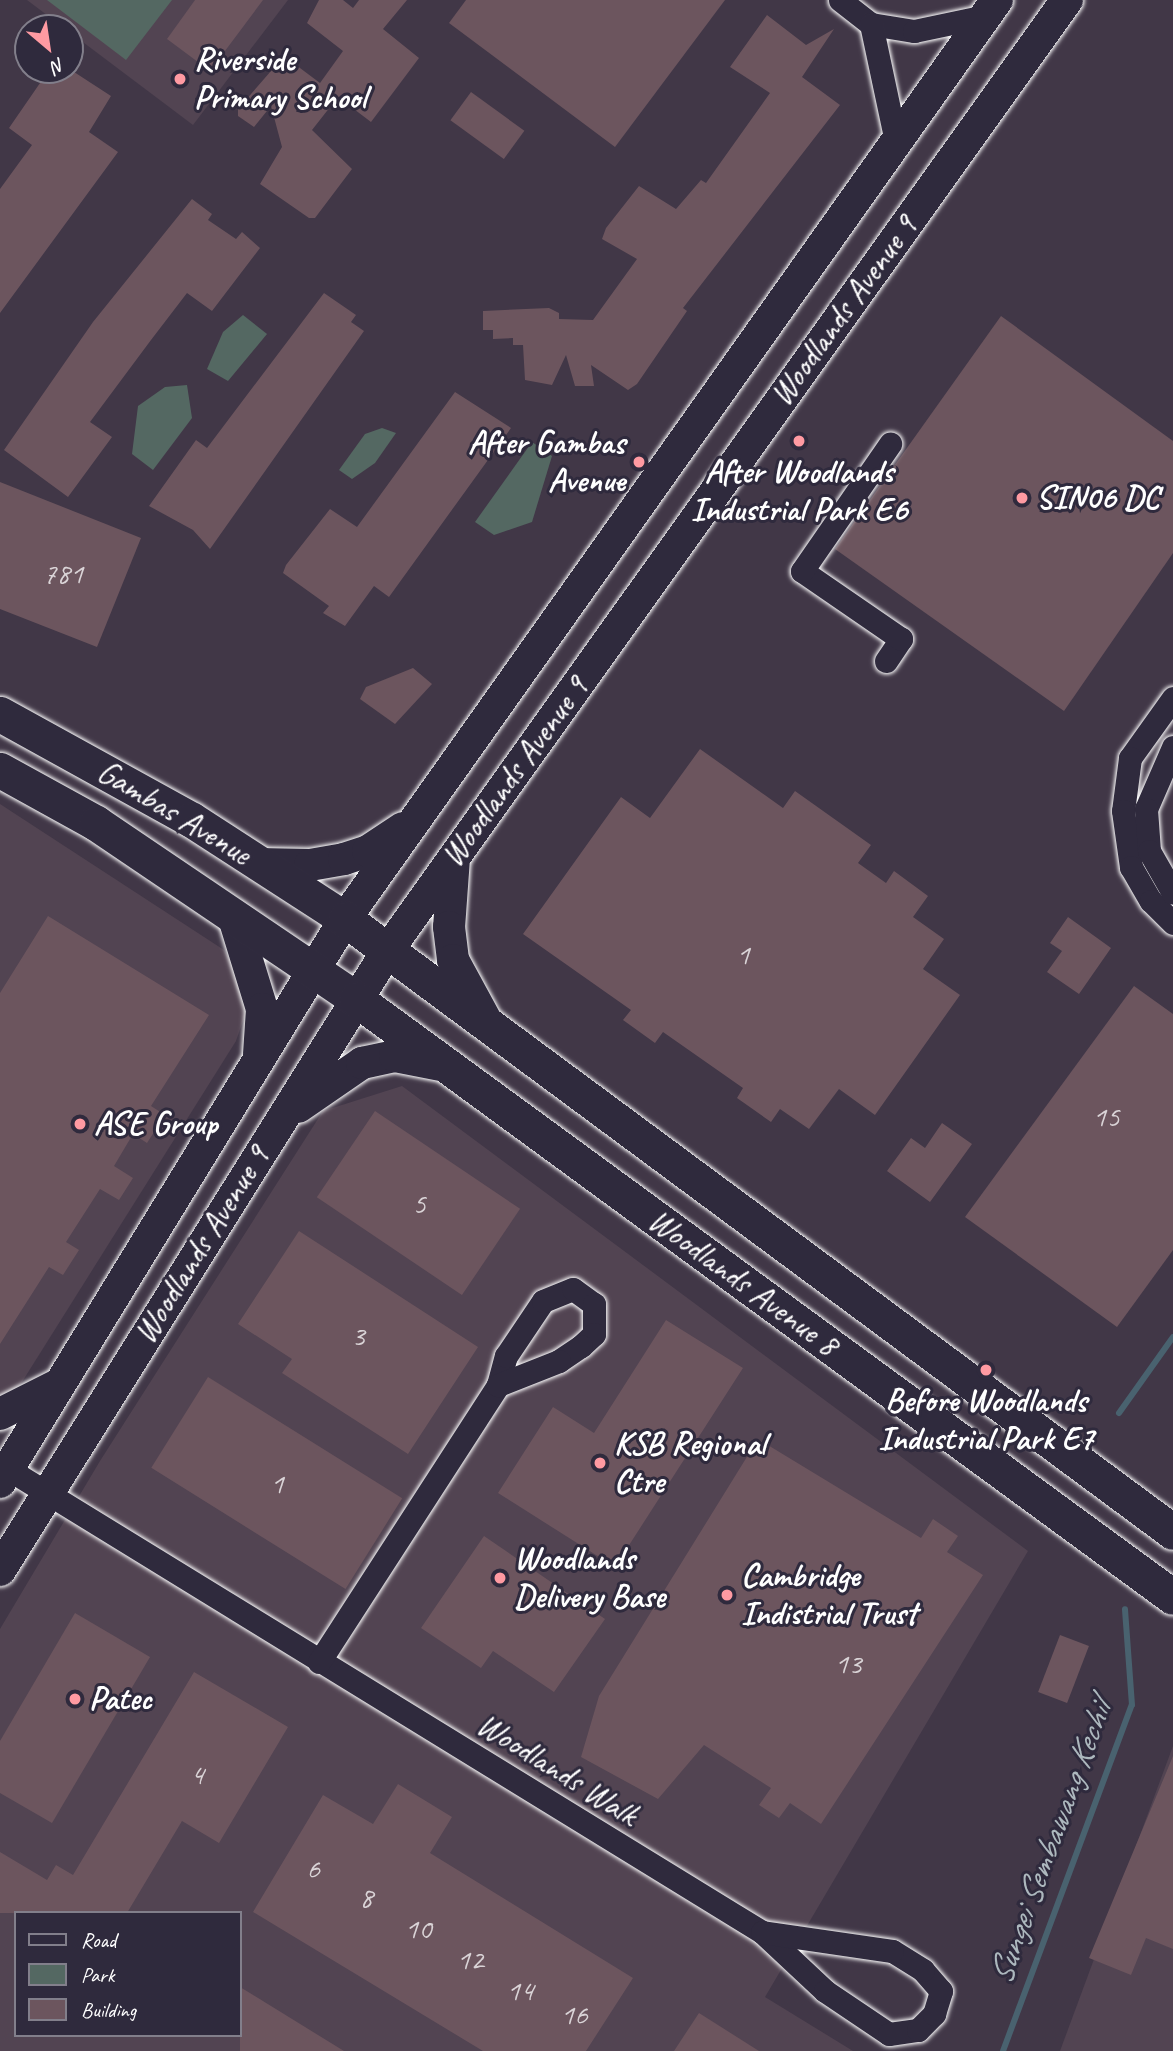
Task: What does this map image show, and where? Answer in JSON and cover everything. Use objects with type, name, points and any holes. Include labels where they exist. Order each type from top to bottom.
[{"type":"main road","name":"Woodlands Avenue 9","points":[[0,1570],[388,950],[1067,0]]},
{"type":"main road","name":"Woodlands Avenue 9","points":[[3,1472],[62,1383],[345,919],[897,146],[992,8]]},
{"type":"main road","name":"Gambas Avenue","points":[[0,714],[259,864],[345,919]]},
{"type":"main road","name":"Gambas Avenue","points":[[0,770],[96,823],[312,971]]},
{"type":"main road","points":[[259,864],[310,865],[344,859],[368,850],[419,817]]},
{"type":"main road","points":[[454,857],[449,927],[453,960],[489,1026]]},
{"type":"main road","points":[[234,918],[262,1009],[259,1058]]},
{"type":"main road","name":"Woodlands Avenue 8","points":[[345,919],[1173,1532]]},
{"type":"main road","name":"Woodlands Avenue 8","points":[[312,971],[356,999],[1173,1597]]},
{"type":"main road","points":[[279,1122],[335,1078],[362,1063],[395,1056],[446,1066]]},
{"type":"main road","points":[[0,1414],[62,1383]]},
{"type":"street","points":[[840,0],[871,24],[914,31],[992,8]]},
{"type":"street","points":[[871,24],[897,146]]},
{"type":"street","points":[[886,661],[901,639],[802,571],[890,444]]},
{"type":"street","points":[[1173,698],[1130,758],[1123,811],[1131,867],[1151,901],[1173,923]]},
{"type":"street","points":[[1173,747],[1146,809],[1149,851],[1173,893]]},
{"type":"street","points":[[319,1662],[498,1385],[506,1356],[543,1301],[562,1289],[584,1294],[598,1320],[594,1334],[559,1361],[498,1385]]},
{"type":"street","name":"Woodlands Walk","points":[[3,1472],[762,1932],[825,1992],[889,2034],[918,2030],[934,2014],[941,1991],[923,1970],[892,1951],[762,1932]]},
{"type":"shaded area","name":"Riverside Primary School","points":[[27,0],[288,0],[193,125],[84,43],[84,14],[46,14]]},
{"type":"shaded area","points":[[0,804],[224,950],[243,983],[246,1012],[236,1041],[0,1417]]},
{"type":"shaded area","points":[[402,1086],[1028,1551],[765,1997],[853,2051],[0,2051],[0,1629],[100,1461],[323,1111]]},
{"type":"shaded area","points":[[1173,1746],[1173,2051],[1060,2051]]},
{"type":"green space","points":[[47,0],[172,0],[126,60],[84,28],[84,14],[65,14]]},
{"type":"green space","points":[[243,315],[267,334],[228,381],[207,369],[223,332]]},
{"type":"green space","points":[[187,385],[192,418],[153,470],[132,454],[138,406],[165,387]]},
{"type":"green space","points":[[382,428],[396,433],[375,463],[352,479],[339,470],[365,434]]},
{"type":"green space","points":[[532,442],[552,456],[532,522],[494,535],[475,522]]},
{"type":"building","points":[[195,0],[263,0],[210,71],[167,39]]},
{"type":"building","points":[[319,0],[343,0],[353,8],[359,0],[407,0],[383,29],[419,58],[371,122],[338,97],[312,130],[352,169],[315,218],[309,218],[260,184],[282,147],[271,106],[254,127],[238,116],[238,109],[284,56],[320,83],[343,51],[307,23]]},
{"type":"building","points":[[466,0],[725,0],[615,147],[449,23]]},
{"type":"building","points":[[767,15],[806,45],[834,29],[802,77],[840,105],[683,308],[687,311],[637,384],[628,390],[591,365],[594,386],[575,386],[566,355],[552,385],[525,380],[523,345],[513,345],[513,338],[493,339],[493,330],[483,330],[483,311],[549,308],[559,313],[559,319],[593,320],[637,259],[602,239],[606,228],[639,186],[676,209],[701,180],[706,183],[770,93],[730,67]]},
{"type":"building","points":[[84,78],[111,96],[89,132],[118,152],[0,313],[0,189],[32,145],[9,128],[39,84],[84,84]]},
{"type":"building","points":[[471,92],[524,131],[504,159],[450,120]]},
{"type":"building","points":[[192,199],[212,214],[208,220],[236,239],[242,232],[260,248],[212,311],[187,293],[90,422],[112,437],[68,497],[4,450],[93,322]]},
{"type":"building","points":[[324,293],[356,315],[351,322],[364,331],[210,549],[193,530],[149,506],[196,440],[207,448]]},
{"type":"building","name":"SIN06 DC","points":[[1001,316],[1173,441],[1173,553],[1064,711],[835,549]]},
{"type":"building","points":[[455,392],[511,428],[389,597],[374,586],[345,626],[323,613],[329,606],[283,573],[286,565],[330,509],[357,527]]},
{"type":"building","points":[[0,482],[141,538],[97,647],[0,609]]},
{"type":"building","points":[[413,668],[432,684],[395,724],[360,699],[366,687]]},
{"type":"building","points":[[700,749],[783,808],[795,791],[871,845],[858,863],[886,883],[894,871],[928,896],[913,917],[944,939],[923,969],[960,995],[875,1115],[839,1089],[809,1129],[780,1109],[771,1122],[737,1098],[743,1088],[663,1032],[655,1043],[623,1020],[631,1010],[523,934],[621,797],[650,818]]},
{"type":"building","name":"ASE Group","points":[[48,916],[209,1015],[151,1106],[165,1115],[147,1143],[133,1134],[114,1166],[133,1178],[119,1200],[100,1189],[66,1242],[79,1250],[63,1275],[49,1267],[0,1344],[0,993]]},
{"type":"building","points":[[1068,917],[1111,948],[1079,994],[1047,972],[1062,951],[1050,943]]},
{"type":"building","points":[[1134,986],[1173,1014],[1173,1250],[1117,1327],[965,1217]]},
{"type":"building","points":[[375,1111],[520,1209],[462,1295],[317,1197]]},
{"type":"building","points":[[942,1123],[972,1144],[930,1202],[887,1171],[911,1138],[925,1148]]},
{"type":"building","points":[[299,1231],[478,1347],[408,1454],[282,1373],[292,1359],[238,1324]]},
{"type":"building","name":"KSB Regional Ctre","points":[[666,1320],[743,1368],[615,1567],[498,1493],[553,1407],[594,1433]]},
{"type":"building","points":[[208,1377],[402,1498],[346,1589],[151,1468]]},
{"type":"building","points":[[758,1439],[921,1538],[933,1519],[958,1536],[947,1552],[983,1575],[821,1824],[790,1803],[779,1818],[759,1805],[771,1788],[704,1745],[658,1799],[581,1757],[599,1696]]},
{"type":"building","name":"Woodlands Delivery Base","points":[[484,1536],[605,1619],[554,1692],[493,1651],[481,1668],[421,1628]]},
{"type":"building","name":"Patec","points":[[75,1613],[150,1657],[52,1823],[0,1793],[0,1741]]},
{"type":"building","points":[[1060,1635],[1089,1646],[1067,1703],[1038,1692]]},
{"type":"building","points":[[194,1672],[288,1727],[219,1843],[182,1821],[128,1911],[0,1913],[0,1852],[47,1880],[56,1865],[73,1875]]},
{"type":"building","points":[[1173,1756],[1173,1949],[1146,1938],[1131,1975],[1089,1958]]},
{"type":"building","points":[[398,1784],[452,1817],[430,1853],[633,1978],[586,2051],[483,2051],[253,1912],[323,1795],[373,1824]]},
{"type":"building","points":[[242,1988],[344,2051],[240,2051]]},
{"type":"building","points":[[699,2013],[759,2051],[674,2051]]},
{"type":"waterway","name":"Sungei Sembawang Kechil","points":[[1119,1413],[1173,1337]]},
{"type":"waterway","name":"Sungei Sembawang Kechil","points":[[1003,2051],[1132,1705],[1125,1609]]},
{"type":"place","name":"Riverside Primary School","points":[[180,79]]},
{"type":"place","name":"After Woodlands Industrial Park E6","points":[[799,441]]},
{"type":"place","name":"After Gambas Avenue","points":[[639,462]]},
{"type":"place","name":"SIN06 DC","points":[[1022,498]]},
{"type":"place","name":"ASE Group","points":[[80,1124]]},
{"type":"place","name":"Before Woodlands Industrial Park E7","points":[[986,1370]]},
{"type":"place","name":"KSB Regional Ctre","points":[[600,1463]]},
{"type":"place","name":"Woodlands Delivery Base","points":[[500,1578]]},
{"type":"place","name":"Cambridge Indistrial Trust","points":[[727,1595]]},
{"type":"place","name":"Patec","points":[[75,1699]]}]
